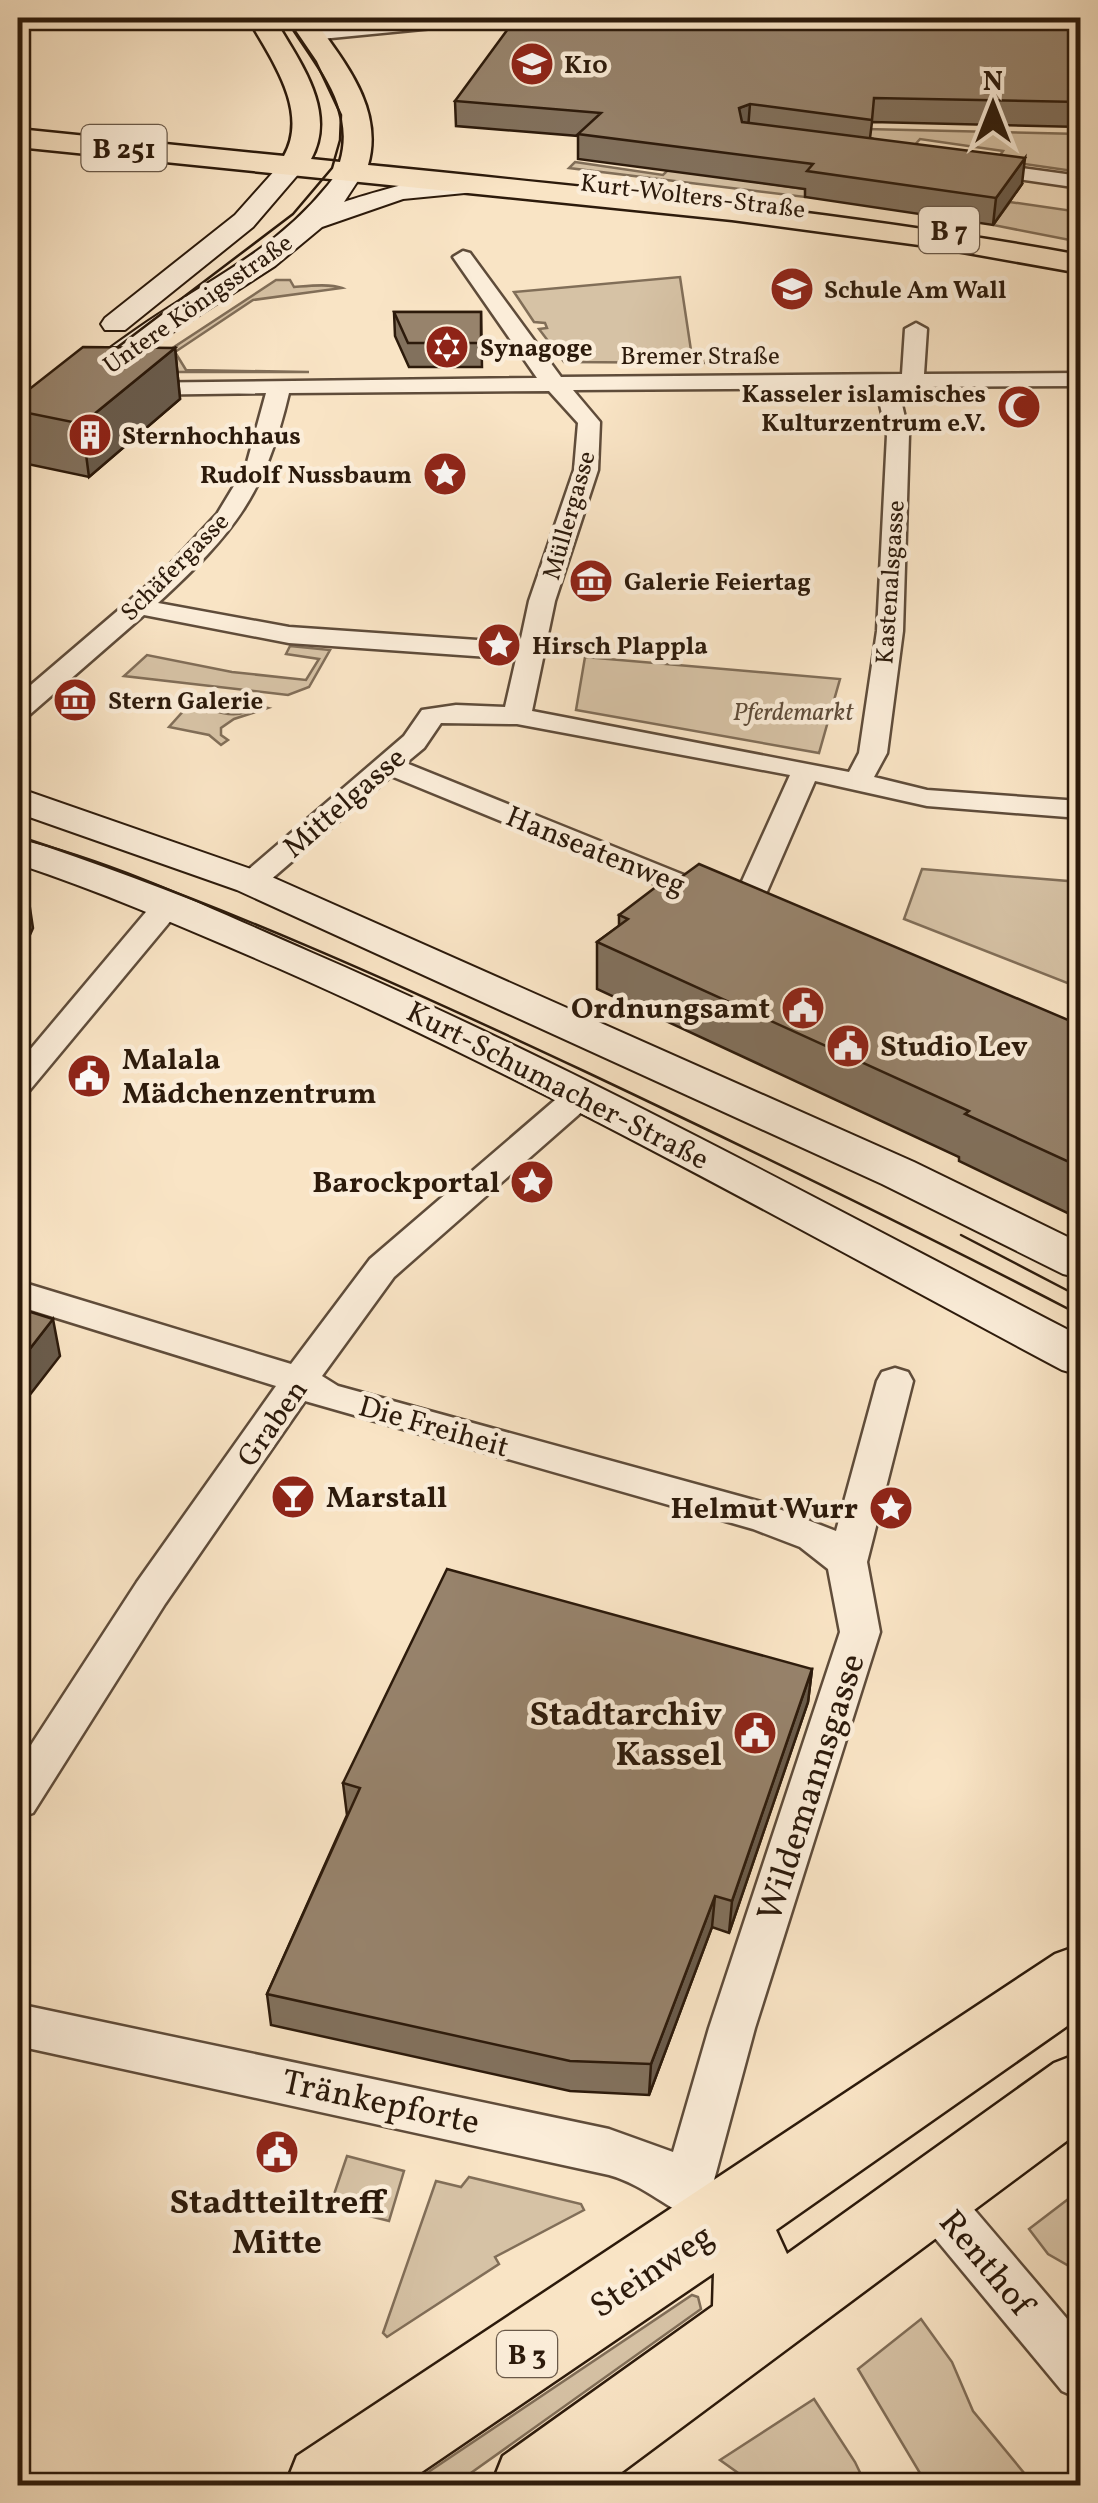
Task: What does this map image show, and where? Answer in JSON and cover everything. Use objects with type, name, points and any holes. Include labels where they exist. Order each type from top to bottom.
[{"type":"main road","points":[[261,18],[306,106],[309,139],[298,157]]},
{"type":"main road","points":[[305,26],[350,94],[391,134]]},
{"type":"main road","points":[[350,94],[360,138],[354,163]]},
{"type":"main road","points":[[219,150],[266,134],[306,106]]},
{"type":"main road","name":"B 251","points":[[18,126],[219,150]]},
{"type":"main road","name":"B 251","points":[[18,138],[298,157]]},
{"type":"main road","points":[[219,150],[262,174],[264,197]]},
{"type":"main road","name":"B 7","points":[[420,150],[470,176]]},
{"type":"main road","name":"B 7","points":[[298,157],[354,163]]},
{"type":"main road","name":"Untere Königsstraße","points":[[26,390],[233,230],[298,157]]},
{"type":"main road","name":"Kurt-Wolters-Straße","points":[[354,163],[872,228],[1080,264]]},
{"type":"main road","name":"Untere Königsstraße","points":[[18,432],[162,325],[251,271],[312,222],[340,192],[354,163]]},
{"type":"main road","points":[[312,222],[386,195],[470,176]]},
{"type":"main road","name":"Kurt-Wolters-Straße","points":[[470,176],[681,192],[1080,251]]},
{"type":"main road","name":"Kurt-Schumacher-Straße","points":[[18,800],[251,882],[898,1173],[1080,1262]]},
{"type":"main road","name":"Kurt-Schumacher-Straße","points":[[18,852],[167,906],[374,992],[581,1095],[1080,1357]]},
{"type":"main road","name":"Steinweg","points":[[327,2486],[706,2204],[908,2092],[1080,1977]]},
{"type":"main road","points":[[533,2486],[1080,2086]]},
{"type":"main road","name":"Steinweg","points":[[706,2204],[754,2263],[756,2284],[750,2328]]},
{"type":"street","points":[[305,26],[484,18]]},
{"type":"street","points":[[958,165],[1080,182]]},
{"type":"street","name":"Müllergasse","points":[[463,257],[554,384],[589,422],[586,470],[542,601],[517,716]]},
{"type":"street","points":[[913,380],[916,329]]},
{"type":"street","name":"Bremer Straße","points":[[80,385],[98,388],[1080,380]]},
{"type":"street","name":"Kastenalsgasse","points":[[859,780],[873,753],[890,632],[898,435],[885,381]]},
{"type":"street","name":"Schäfergasse","points":[[18,710],[203,543],[244,494],[256,469],[279,387]]},
{"type":"street","points":[[136,606],[290,634],[530,652]]},
{"type":"street","name":"Mittelgasse","points":[[251,882],[414,742],[432,716],[517,716]]},
{"type":"street","points":[[517,716],[859,780],[928,798],[1080,810]]},
{"type":"street","name":"Hanseatenweg","points":[[387,766],[780,925]]},
{"type":"street","points":[[744,910],[806,770]]},
{"type":"street","points":[[18,1084],[167,906]]},
{"type":"street","name":"Graben","points":[[18,1800],[151,1593],[350,1308],[382,1268],[581,1095]]},
{"type":"street","name":"Die Freiheit","points":[[18,1293],[302,1381],[326,1396],[761,1516],[814,1536],[847,1562]]},
{"type":"street","name":"Wildemannsgasse","points":[[706,2204],[718,2075],[860,1632],[847,1562],[894,1382]]},
{"type":"street","name":"Tränkepforte","points":[[18,2025],[610,2152],[649,2163],[706,2204]]},
{"type":"street","name":"Renthof","points":[[932,2197],[1080,2372]]},
{"type":"green space","points":[[778,127],[1080,134],[1080,172],[997,160],[1003,151],[920,139],[906,155]]},
{"type":"green space","points":[[575,162],[663,175],[669,169],[811,190],[805,197],[569,168]]},
{"type":"green space","points":[[1010,202],[1080,212],[1080,242],[993,225]]},
{"type":"green space","points":[[680,277],[692,357],[713,357],[714,363],[564,362],[539,329],[547,328],[545,323],[534,322],[514,292]]},
{"type":"green space","points":[[276,280],[290,280],[294,287],[342,288],[253,300],[175,352],[186,370],[309,372],[139,370]]},
{"type":"green space","points":[[290,646],[330,650],[309,687],[288,695],[124,676],[147,655],[232,672],[306,680],[319,659],[286,654]]},
{"type":"green space","name":"Pferdemarkt","points":[[585,657],[840,679],[819,753],[576,710]]},
{"type":"green space","points":[[197,705],[234,714],[268,708],[234,719],[221,728],[221,735],[228,740],[221,745],[209,735],[169,727],[187,707]]},
{"type":"green space","points":[[922,869],[1080,882],[1080,988],[904,919]]},
{"type":"green space","points":[[347,2156],[404,2171],[389,2221],[330,2206]]},
{"type":"green space","points":[[469,2177],[581,2204],[584,2210],[495,2257],[499,2264],[387,2337],[383,2333],[436,2181],[461,2187]]},
{"type":"green space","points":[[1080,2190],[1080,2268],[1076,2270],[1048,2254],[1029,2229]]},
{"type":"green space","points":[[692,2295],[698,2297],[701,2309],[454,2485],[409,2485]]},
{"type":"green space","points":[[921,2319],[952,2362],[973,2411],[1034,2485],[927,2485],[858,2369]]},
{"type":"green space","points":[[814,2399],[866,2485],[755,2485],[720,2460]]},
{"type":"building","points":[[516,18],[1080,18],[1080,102],[874,98],[872,120],[750,104],[739,108],[742,122],[1025,158],[996,198],[807,171],[813,164],[578,134],[601,113],[455,101]]},
{"type":"building","points":[[394,312],[481,312],[481,343],[408,343]]},
{"type":"building","points":[[83,347],[175,348],[82,424],[18,411],[18,398]]},
{"type":"building","points":[[699,864],[1080,1025],[1080,1167],[965,1114],[969,1111],[597,942],[628,919],[619,915],[669,877],[677,880]]},
{"type":"building","points":[[18,891],[28,895],[18,916]]},
{"type":"building","points":[[18,1308],[53,1319],[18,1364]]},
{"type":"building","points":[[447,1569],[812,1669],[732,1901],[715,1896],[651,2064],[570,2061],[267,1994],[360,1788],[343,1783]]},
{"type":"tram line","points":[[94,365],[293,214],[332,168],[340,140],[341,115],[316,62],[286,18]]},
{"type":"tram line","points":[[18,836],[163,887],[445,1007],[771,1161],[1080,1315]]},
{"type":"tram line","points":[[961,1235],[1080,1297]]},
{"type":"place","name":"K10","points":[[532,64]]},
{"type":"place","name":"Schule Am Wall","points":[[792,289]]},
{"type":"place","name":"Synagoge","points":[[447,347]]},
{"type":"place","name":"Kasseler islamisches Kulturzentrum e.V.","points":[[1019,407]]},
{"type":"place","name":"Sternhochhaus","points":[[90,435]]},
{"type":"place","name":"Rudolf Nussbaum","points":[[445,474]]},
{"type":"place","name":"Galerie Feiertag","points":[[591,581]]},
{"type":"place","name":"Hirsch Plappla","points":[[499,645]]},
{"type":"place","name":"Stern Galerie","points":[[75,700]]},
{"type":"place","name":"Ordnungsamt","points":[[803,1008]]},
{"type":"place","name":"Studio Lev","points":[[848,1046]]},
{"type":"place","name":"Malala Mädchenzentrum","points":[[89,1076]]},
{"type":"place","name":"Barockportal","points":[[532,1182]]},
{"type":"place","name":"Marstall","points":[[293,1497]]},
{"type":"place","name":"Helmut Wurr","points":[[891,1508]]},
{"type":"place","name":"Stadtarchiv Kassel","points":[[755,1733]]},
{"type":"place","name":"Stadtteiltreff Mitte","points":[[277,2152]]}]
